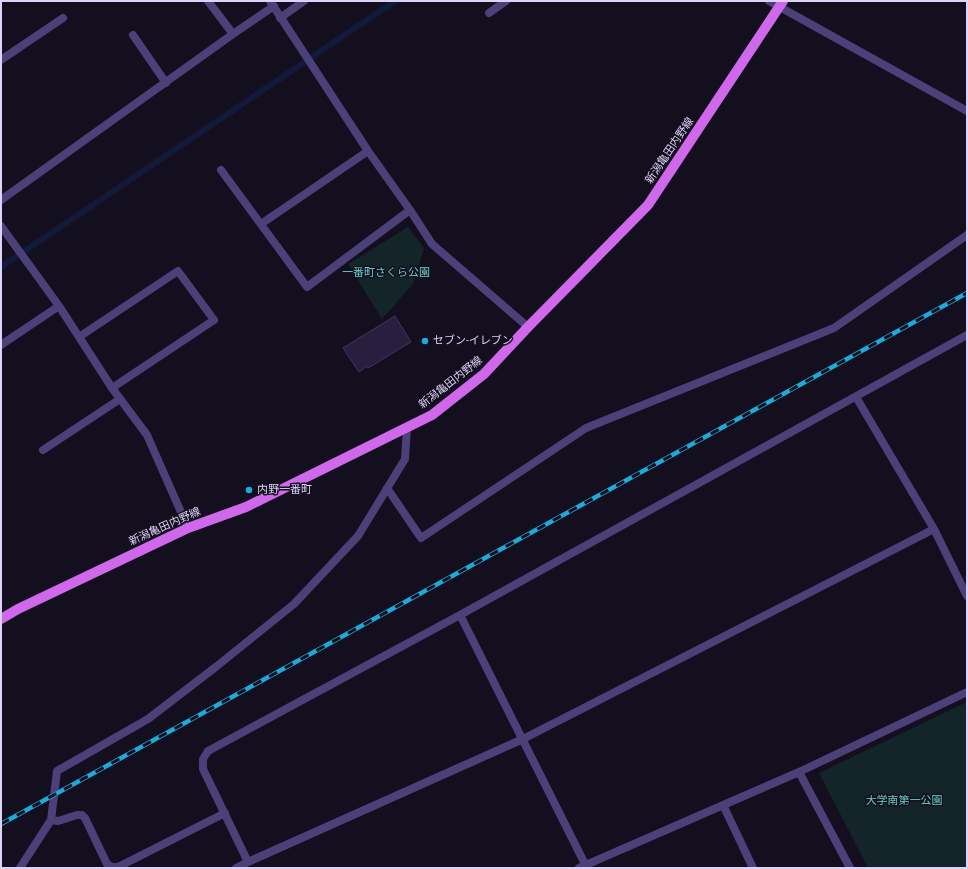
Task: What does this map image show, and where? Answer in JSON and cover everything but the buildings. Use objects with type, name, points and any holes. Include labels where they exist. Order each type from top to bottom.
[{"type":"main road","name":"新潟亀田内野線","points":[[1,618],[188,528],[246,506],[432,415],[484,374],[648,205],[781,4]]},
{"type":"street","points":[[208,1],[233,34]]},
{"type":"street","points":[[280,18],[304,1]]},
{"type":"street","points":[[489,13],[506,1]]},
{"type":"street","points":[[769,1],[781,4],[967,111]]},
{"type":"street","points":[[1,200],[166,83],[272,4],[368,151],[432,244],[528,327]]},
{"type":"street","points":[[1,60],[63,18]]},
{"type":"street","points":[[133,35],[166,83]]},
{"type":"street","points":[[261,224],[368,151]]},
{"type":"street","points":[[221,170],[307,287],[410,210]]},
{"type":"street","points":[[1,226],[59,306],[112,388],[147,436],[188,528]]},
{"type":"street","points":[[387,488],[421,538],[586,428],[834,328],[967,235]]},
{"type":"street","points":[[79,337],[178,271],[214,320],[112,388]]},
{"type":"street","points":[[1,345],[59,306]]},
{"type":"street","points":[[248,862],[203,769],[203,759],[208,750],[460,615],[967,335]]},
{"type":"street","points":[[856,397],[934,529],[967,596]]},
{"type":"street","points":[[43,450],[120,399]]},
{"type":"street","points":[[20,868],[51,820],[57,771],[148,719],[294,604],[358,536],[405,459],[407,428]]},
{"type":"street","points":[[236,868],[523,739],[934,529]]},
{"type":"street","points":[[460,615],[523,739],[584,867],[799,772],[967,692]]},
{"type":"street","points":[[799,772],[850,868]]},
{"type":"street","points":[[723,805],[753,868]]},
{"type":"street","points":[[51,820],[58,821],[82,815],[86,818],[107,864],[112,867],[118,867],[225,813]]},
{"type":"green space","name":"一番町さくら公園","points":[[408,227],[424,248],[413,284],[382,319],[348,264]]},
{"type":"green space","name":"大学南第一公園","points":[[967,702],[967,868],[868,868],[819,773]]},
{"type":"waterway","points":[[1,267],[395,1]]},
{"type":"railway","points":[[1,824],[967,293]]},
{"type":"place","name":"セブン-イレブン","points":[[425,341]]},
{"type":"place","name":"内野一番町","points":[[249,490]]}]
